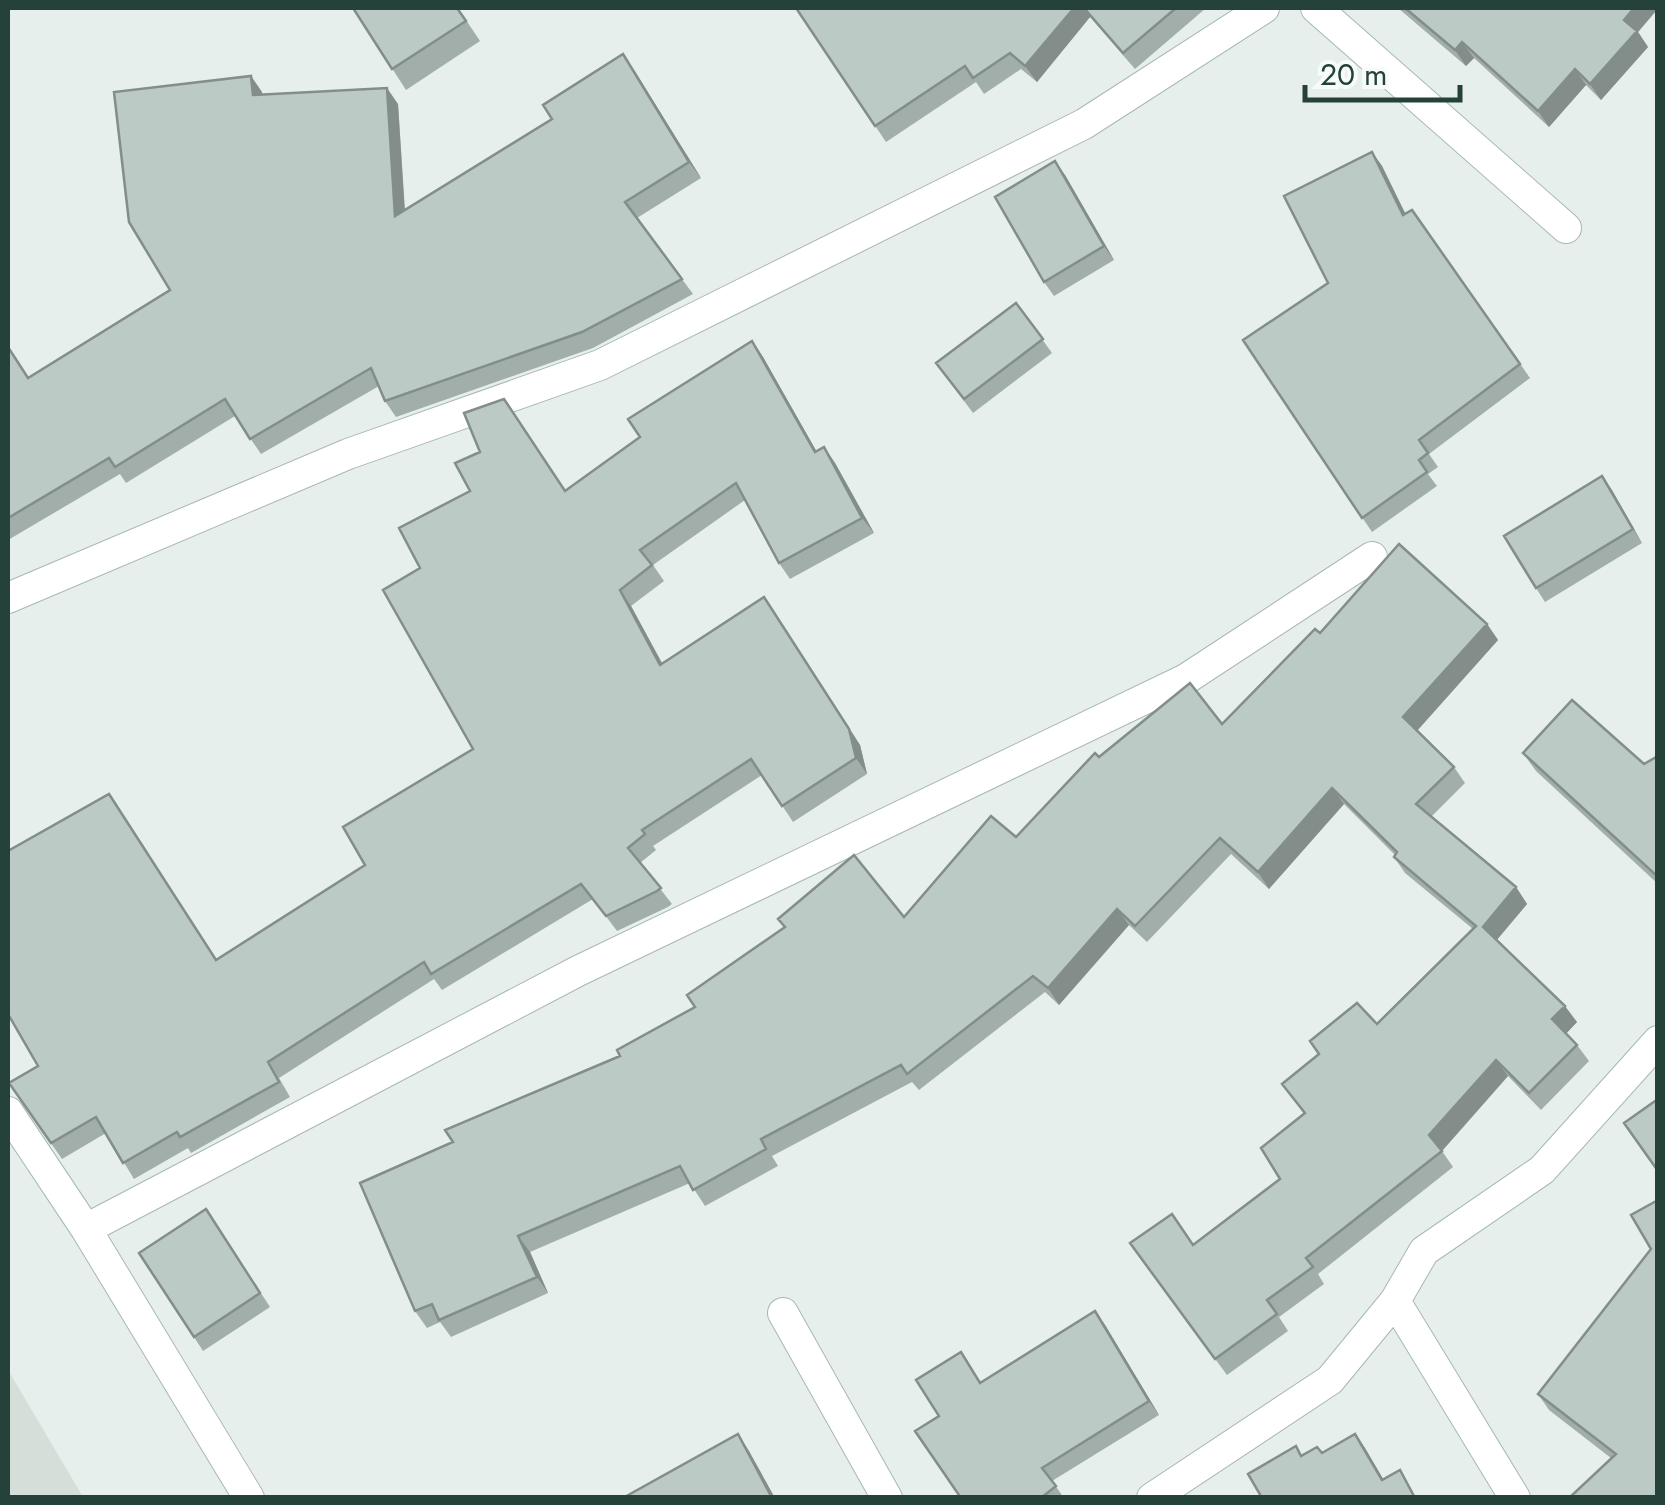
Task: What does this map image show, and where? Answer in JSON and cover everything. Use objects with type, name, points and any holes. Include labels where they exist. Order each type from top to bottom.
[{"type":"street","points":[[8,598],[348,454],[600,366],[1084,124],[1264,8]]},
{"type":"street","points":[[1316,8],[1566,228]]},
{"type":"street","points":[[86,1229],[578,971],[1186,679],[1372,558]]},
{"type":"street","points":[[1152,1498],[1330,1380],[1395,1301],[1424,1251],[1542,1170],[1658,1041]]},
{"type":"street","points":[[8,1112],[86,1229],[249,1498]]},
{"type":"street","points":[[1395,1301],[1514,1498]]},
{"type":"street","points":[[783,1314],[887,1498]]},
{"type":"shaded area","points":[[8,1370],[83,1497],[8,1497]]},
{"type":"building","points":[[353,8],[457,8],[466,21],[392,69]]},
{"type":"building","points":[[796,8],[1074,8],[1025,66],[1010,53],[973,78],[965,66],[875,126]]},
{"type":"building","points":[[1084,8],[1176,8],[1123,53]]},
{"type":"building","points":[[1405,8],[1634,8],[1624,20],[1637,31],[1590,84],[1575,69],[1538,111],[1462,42],[1455,50]]},
{"type":"building","points":[[623,54],[689,162],[625,202],[682,279],[582,332],[385,401],[371,368],[250,439],[225,399],[115,467],[109,458],[8,518],[8,347],[28,378],[170,290],[129,222],[114,92],[251,76],[253,95],[387,88],[395,216],[552,119],[543,105]]},
{"type":"building","points":[[1372,152],[1403,215],[1412,210],[1520,364],[1419,440],[1428,453],[1419,460],[1427,472],[1362,518],[1243,340],[1328,283],[1284,196]]},
{"type":"building","points":[[1055,161],[1104,246],[1044,282],[995,197]]},
{"type":"building","points":[[1016,303],[1043,339],[964,399],[936,363]]},
{"type":"building","points":[[752,341],[815,452],[824,447],[862,518],[779,563],[736,483],[640,550],[652,565],[620,590],[660,665],[764,597],[849,729],[856,758],[782,806],[751,759],[642,830],[645,834],[628,848],[661,888],[657,891],[606,916],[581,884],[431,974],[424,962],[268,1062],[279,1082],[180,1137],[177,1132],[123,1163],[96,1117],[51,1143],[9,1083],[38,1066],[8,1014],[8,851],[109,794],[216,960],[365,865],[343,827],[473,749],[383,590],[420,568],[399,528],[470,491],[455,463],[480,452],[464,413],[504,399],[565,491],[640,437],[628,419]]},
{"type":"building","points":[[1602,476],[1633,529],[1536,588],[1504,536]]},
{"type":"building","points":[[1399,544],[1487,624],[1403,717],[1454,767],[1416,804],[1516,887],[1483,927],[1565,1006],[1552,1019],[1577,1045],[1529,1093],[1496,1060],[1429,1135],[1442,1151],[1306,1258],[1313,1267],[1267,1300],[1277,1314],[1215,1359],[1130,1243],[1172,1214],[1193,1245],[1280,1179],[1261,1148],[1305,1113],[1282,1084],[1319,1054],[1310,1041],[1357,1003],[1377,1024],[1476,926],[1394,857],[1397,852],[1332,788],[1258,872],[1220,838],[1135,926],[1117,909],[1048,988],[1033,976],[907,1074],[901,1065],[761,1139],[766,1149],[693,1190],[680,1166],[518,1236],[537,1277],[439,1320],[432,1304],[415,1311],[360,1183],[453,1142],[445,1130],[620,1056],[617,1050],[695,1007],[687,995],[785,927],[778,919],[854,855],[904,917],[991,816],[1016,837],[1095,753],[1099,757],[1190,683],[1222,724],[1315,629],[1320,633]]},
{"type":"building","points":[[1572,700],[1644,764],[1658,756],[1658,877],[1523,753]]},
{"type":"building","points":[[1658,1099],[1658,1171],[1624,1123]]},
{"type":"building","points":[[1658,1200],[1658,1498],[1569,1498],[1616,1454],[1538,1394],[1651,1249],[1631,1215]]},
{"type":"building","points":[[206,1209],[260,1293],[194,1337],[139,1253]]},
{"type":"building","points":[[1095,1311],[1149,1401],[1042,1468],[1056,1486],[1041,1498],[961,1498],[915,1431],[939,1416],[916,1380],[961,1352],[980,1383]]},
{"type":"building","points":[[738,1434],[772,1498],[623,1498]]},
{"type":"building","points":[[1355,1434],[1382,1480],[1400,1470],[1415,1498],[1262,1498],[1248,1474],[1296,1446],[1301,1456],[1317,1447],[1322,1453]]}]
